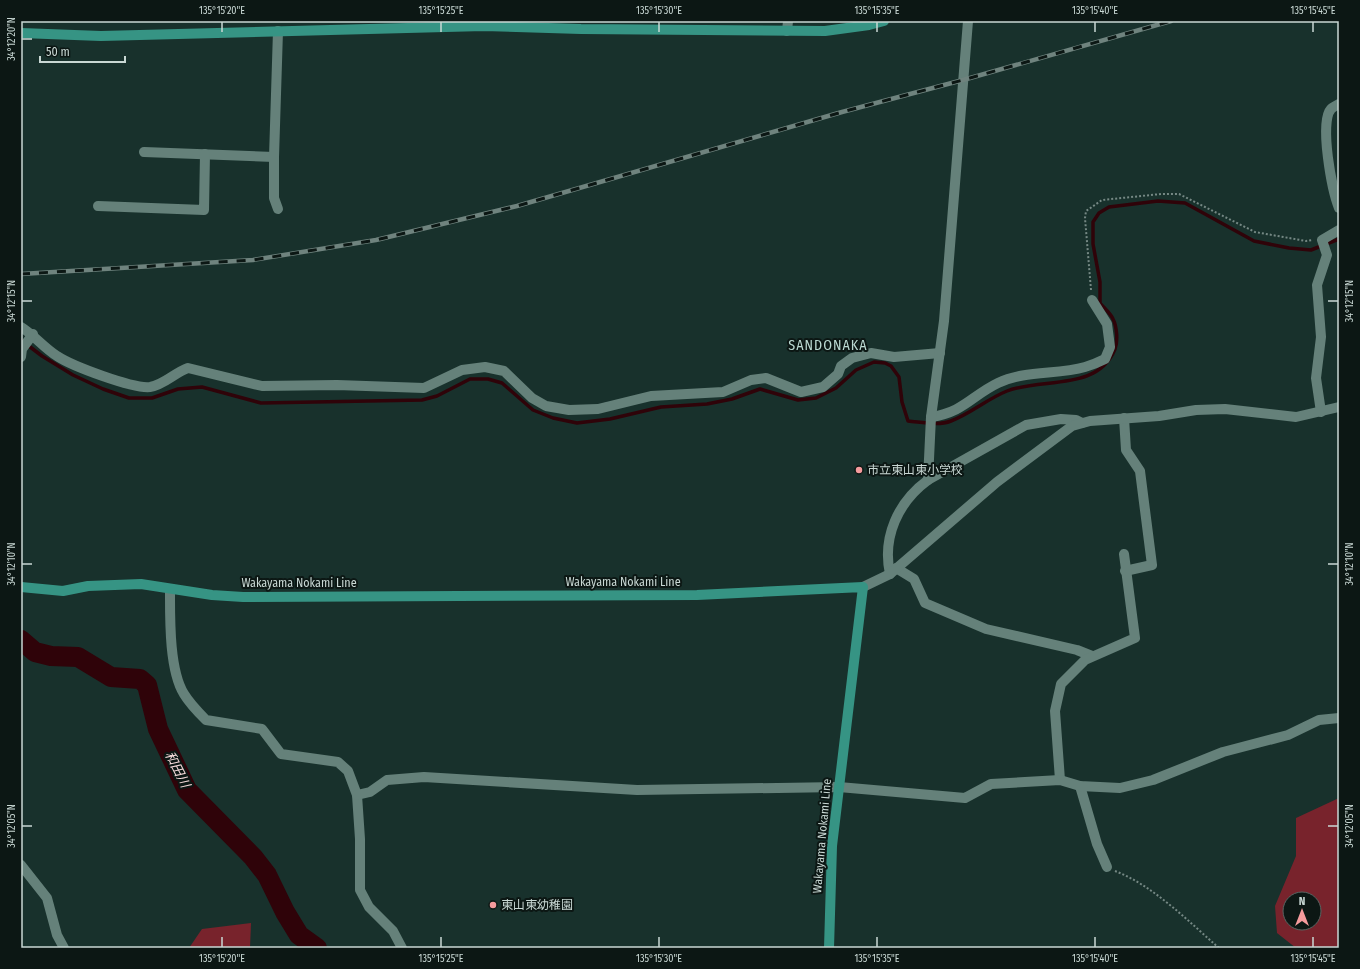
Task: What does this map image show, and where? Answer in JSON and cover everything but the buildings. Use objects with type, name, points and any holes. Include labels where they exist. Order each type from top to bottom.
[{"type":"main road","points":[[21,32],[101,36],[484,26],[581,29],[787,26],[825,31],[869,25],[884,21]]},
{"type":"main road","name":"Wakayama Nokami Line","points":[[21,587],[63,591],[88,586],[141,584],[212,595],[243,597],[697,594],[863,587],[832,846],[829,948]]},
{"type":"street","points":[[928,480],[931,417],[944,321],[968,21]]},
{"type":"street","points":[[278,31],[274,157],[274,198],[278,210]]},
{"type":"street","points":[[1339,104],[1331,109],[1327,117],[1327,162],[1334,197],[1339,208]]},
{"type":"street","points":[[144,152],[274,157]]},
{"type":"street","points":[[98,206],[204,210],[205,154]]},
{"type":"street","points":[[1321,412],[1316,378],[1321,337],[1317,285],[1326,255],[1322,240],[1339,230]]},
{"type":"street","points":[[931,417],[946,415],[956,411],[997,384],[1012,378],[1085,367],[1105,359],[1110,347],[1107,324],[1092,300]]},
{"type":"street","points":[[21,327],[33,334],[56,355],[70,364],[136,386],[148,387],[160,385],[179,371],[188,368],[262,386],[337,384],[424,388],[462,370],[485,367],[504,371],[532,398],[546,406],[569,410],[598,409],[651,396],[723,392],[751,380],[766,378],[801,392],[823,387],[838,374],[841,366],[852,358],[871,353],[894,358],[940,353]]},
{"type":"street","points":[[21,357],[22,349],[33,334]]},
{"type":"street","points":[[863,587],[893,571],[997,482],[1072,426],[1090,421],[1159,416],[1196,410],[1225,410],[1296,417],[1339,408]]},
{"type":"street","points":[[1124,418],[1126,450],[1140,471],[1152,565],[1125,571]]},
{"type":"street","points":[[893,571],[887,547],[890,532],[906,501],[914,490],[928,480],[1026,425],[1060,420],[1076,420],[1082,423]]},
{"type":"street","points":[[1060,780],[1055,711],[1060,684],[1085,660],[1135,638],[1125,571],[1124,554]]},
{"type":"street","points":[[893,571],[914,579],[925,603],[986,629],[1077,650],[1092,656]]},
{"type":"street","points":[[170,589],[170,630],[177,675],[183,693],[195,709],[206,720],[262,729],[281,754],[338,762],[348,771],[357,795],[360,839],[360,890],[370,907],[393,931],[402,948]]},
{"type":"street","points":[[357,795],[370,792],[387,780],[424,777],[637,790],[839,787],[965,798],[991,784],[1060,780],[1080,786],[1120,788],[1153,780],[1223,752],[1288,735],[1319,720],[1339,718]]},
{"type":"street","points":[[1080,786],[1097,844],[1107,867]]},
{"type":"street","points":[[21,865],[47,898],[57,936],[64,948]]},
{"type":"path","points":[[1092,300],[1085,218],[1086,211],[1102,200],[1161,194],[1179,194],[1255,232],[1306,241],[1322,240]]},
{"type":"path","points":[[1107,867],[1132,877],[1196,926],[1220,948]]},
{"type":"shaded area","points":[[1339,798],[1339,948],[1296,948],[1277,933],[1275,906],[1296,856],[1296,818]]},
{"type":"shaded area","points":[[251,923],[250,948],[189,948],[202,929]]},
{"type":"waterway","points":[[21,340],[42,356],[73,375],[103,389],[129,398],[152,398],[178,389],[202,387],[261,403],[422,400],[437,396],[470,379],[488,379],[502,383],[533,410],[553,418],[577,423],[610,419],[661,407],[707,404],[732,399],[760,389],[798,400],[816,398],[836,388],[856,370],[874,362],[885,363],[891,366],[899,377],[902,402],[908,421],[941,423],[958,418],[1007,391],[1021,387],[1068,381],[1096,372],[1107,363],[1115,349],[1117,334],[1112,317],[1100,303],[1100,282],[1093,244],[1093,222],[1099,213],[1109,207],[1158,201],[1185,203],[1254,241],[1289,248],[1311,250],[1339,239]]},
{"type":"waterway","name":"和田川","points":[[21,640],[35,652],[51,656],[78,657],[111,677],[140,679],[147,685],[158,729],[187,790],[253,857],[267,875],[285,912],[299,935],[317,948]]},
{"type":"railway","points":[[21,274],[253,260],[376,240],[517,206],[842,112],[963,80],[1171,21]]},
{"type":"place","name":"市立東山東小学校","points":[[859,470]]},
{"type":"place","name":"東山東幼稚園","points":[[493,905]]},
{"type":"district","name":"SANDONAKA","points":[[828,345]]}]
